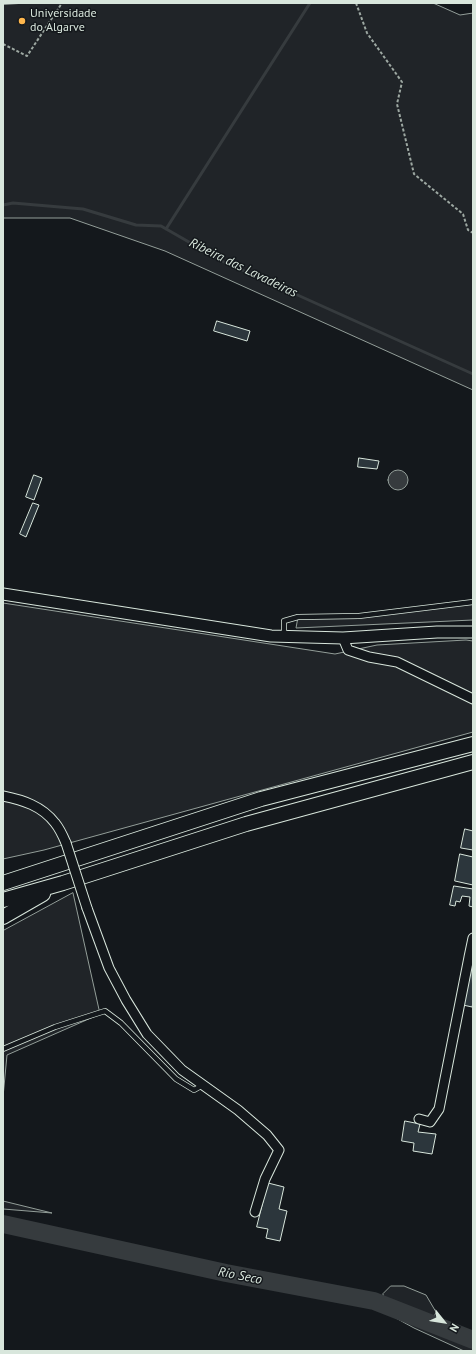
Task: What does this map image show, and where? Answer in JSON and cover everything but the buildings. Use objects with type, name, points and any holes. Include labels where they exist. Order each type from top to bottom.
[{"type":"main road","points":[[3,883],[261,799],[473,744]]},
{"type":"main road","points":[[3,900],[63,883],[246,824],[473,762]]},
{"type":"main road","points":[[3,872],[59,864]]},
{"type":"main road","points":[[3,917],[63,883]]},
{"type":"street","points":[[3,594],[271,636],[343,638],[437,632],[473,632]]},
{"type":"street","points":[[343,638],[348,650],[369,658],[396,662],[473,699]]},
{"type":"street","points":[[3,796],[24,801],[44,811],[56,823],[66,842],[87,908],[109,968],[126,1000],[147,1034],[182,1070],[238,1110],[267,1135],[279,1150],[265,1179],[255,1212]]},
{"type":"street","points":[[419,1119],[430,1122],[439,1109],[471,958],[473,938]]},
{"type":"lane","points":[[284,636],[284,621],[298,617],[359,616],[473,602]]},
{"type":"lane","points":[[3,1049],[55,1027],[105,1012],[121,1023],[176,1079],[194,1090],[203,1085]]},
{"type":"path","points":[[3,44],[27,56],[62,3]]},
{"type":"path","points":[[356,3],[367,33],[402,82],[397,104],[414,174],[463,214],[468,230],[473,233]]},
{"type":"shaded area","points":[[26,3],[433,3],[460,15],[473,13],[473,390],[165,251],[70,218],[3,218],[3,5]]},
{"type":"shaded area","points":[[398,470],[405,473],[408,480],[405,487],[398,490],[391,487],[388,480],[391,473]]},
{"type":"shaded area","points":[[473,602],[473,620],[296,628],[298,617],[359,616]]},
{"type":"shaded area","points":[[3,603],[335,654],[377,645],[466,640],[473,641],[473,732],[44,850],[3,859]]},
{"type":"shaded area","points":[[73,893],[100,1014],[7,1055],[3,1097],[3,931]]},
{"type":"shaded area","points":[[3,1201],[52,1213],[3,1209]]},
{"type":"shaded area","points":[[391,1286],[404,1286],[426,1295],[436,1312],[432,1323],[457,1330],[473,1337],[473,1351],[464,1351],[414,1328],[383,1311],[383,1294]]},
{"type":"waterway","points":[[166,229],[310,3]]},
{"type":"waterway","name":"Ribeira das Lavadeiras","points":[[3,205],[13,203],[83,209],[136,225],[161,226],[222,261],[473,374]]},
{"type":"waterway","name":"Rio Seco","points":[[3,1224],[226,1273],[374,1301],[473,1340]]},
{"type":"place","name":"Universidade do Algarve","points":[[22,21]]}]
